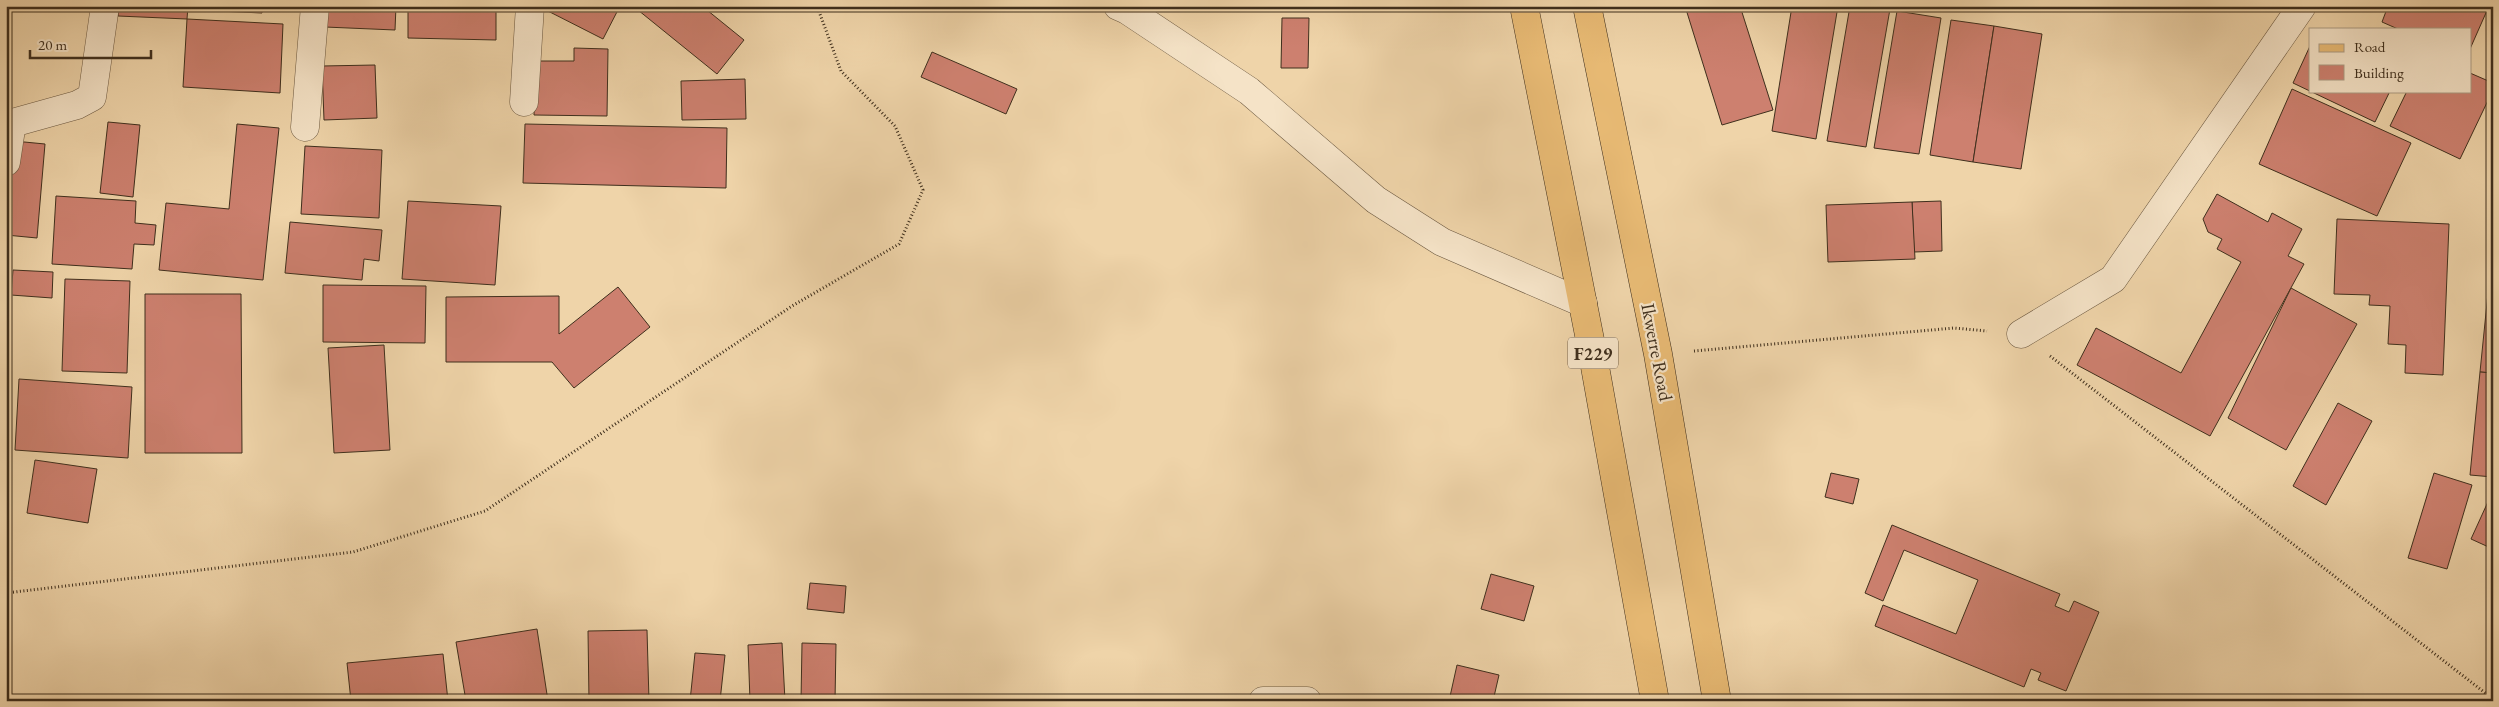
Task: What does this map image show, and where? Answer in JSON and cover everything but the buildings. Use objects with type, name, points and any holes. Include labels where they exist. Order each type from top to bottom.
[{"type":"main road","name":"F229","points":[[1524,6],[1583,303],[1655,701]]},
{"type":"main road","name":"Ikwerre Road","points":[[1587,6],[1658,354],[1717,701]]},
{"type":"street","points":[[6,162],[11,129],[16,122],[77,106],[92,97],[105,6]]},
{"type":"street","points":[[305,127],[315,6]]},
{"type":"street","points":[[524,102],[530,6]]},
{"type":"street","points":[[1118,6],[1127,10],[1249,91],[1376,200],[1442,242],[1583,303]]},
{"type":"street","points":[[2021,334],[2113,279],[2297,7]]},
{"type":"street","points":[[1263,701],[1307,701]]},
{"type":"path","points":[[6,593],[353,552],[485,511],[792,306],[899,244],[923,190],[895,126],[841,71],[817,6]]},
{"type":"path","points":[[1658,354],[1954,328],[2021,334],[2493,699]]}]
